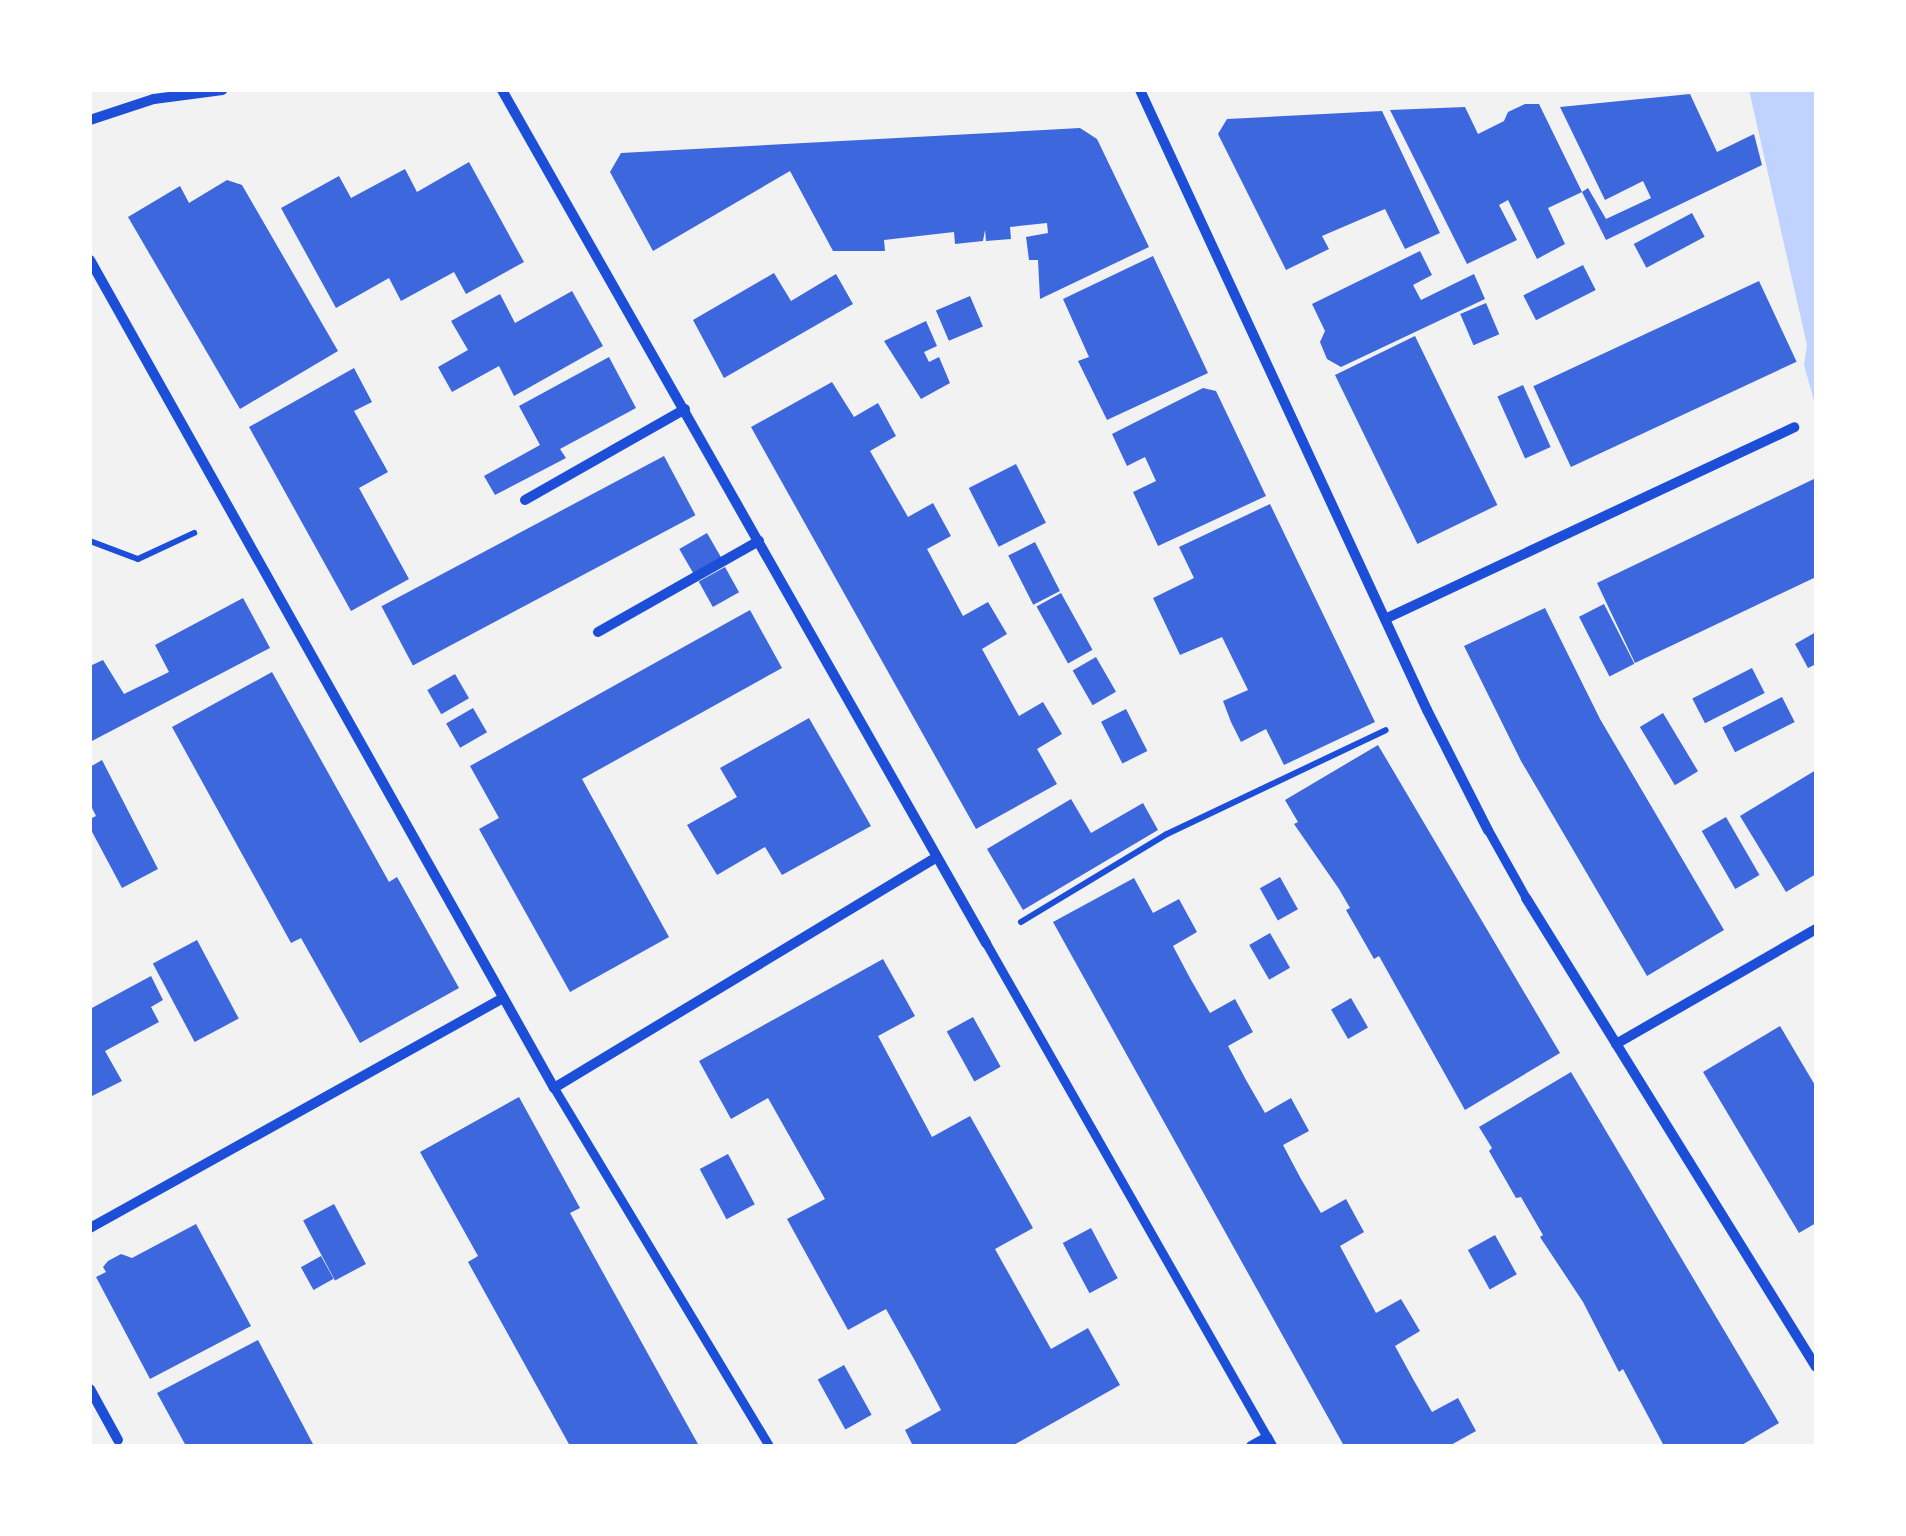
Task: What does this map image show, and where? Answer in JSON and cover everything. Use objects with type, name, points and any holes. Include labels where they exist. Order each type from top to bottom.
[{"type":"street","points":[[90,120],[154,99],[222,90]]},
{"type":"street","points":[[502,90],[1269,1442],[1251,1446]]},
{"type":"street","points":[[1140,90],[1427,710],[1488,830],[1526,898],[1816,1367]]},
{"type":"street","points":[[90,260],[554,1088],[769,1446]]},
{"type":"street","points":[[525,500],[684,409]]},
{"type":"street","points":[[1385,619],[1794,427]]},
{"type":"street","points":[[598,632],[759,541]]},
{"type":"street","points":[[554,1088],[936,858]]},
{"type":"street","points":[[1616,1044],[1816,928]]},
{"type":"street","points":[[90,1228],[503,998]]},
{"type":"street","points":[[90,1389],[118,1440]]},
{"type":"path","points":[[90,541],[138,559],[234,514]]},
{"type":"path","points":[[986,943],[1167,834],[1427,710]]},
{"type":"water","points":[[1749,90],[1816,90],[1816,408],[1804,365],[1807,345]]},
{"type":"building","points":[[1690,94],[1717,152],[1754,134],[1762,165],[1606,240],[1582,192],[1588,188],[1606,219],[1651,198],[1643,181],[1605,200],[1560,107]]},
{"type":"building","points":[[1525,104],[1539,104],[1582,192],[1548,208],[1565,244],[1537,259],[1508,200],[1499,205],[1517,240],[1467,264],[1390,110],[1465,107],[1478,134],[1504,121],[1508,112]]},
{"type":"building","points":[[1382,111],[1440,233],[1405,249],[1385,209],[1322,236],[1329,249],[1286,270],[1218,134],[1227,119]]},
{"type":"building","points":[[1080,128],[1097,139],[1149,247],[1040,299],[1038,260],[1029,260],[1026,237],[1048,233],[1047,223],[1010,227],[1011,239],[986,241],[985,230],[983,241],[955,244],[954,232],[884,240],[885,251],[833,251],[790,171],[653,251],[610,172],[621,153]]},
{"type":"building","points":[[469,162],[524,262],[466,294],[454,272],[401,301],[389,278],[336,308],[281,208],[339,176],[351,198],[405,169],[417,192]]},
{"type":"building","points":[[227,180],[242,185],[338,351],[240,409],[128,217],[180,186],[189,203]]},
{"type":"building","points":[[1692,213],[1705,237],[1646,268],[1634,244]]},
{"type":"building","points":[[1420,251],[1432,275],[1413,285],[1421,300],[1474,274],[1485,299],[1341,367],[1327,359],[1320,342],[1325,331],[1312,304]]},
{"type":"building","points":[[1153,256],[1208,373],[1107,420],[1078,361],[1089,357],[1063,299]]},
{"type":"building","points":[[1583,265],[1596,290],[1536,320],[1523,295]]},
{"type":"building","points":[[774,273],[791,301],[836,274],[853,304],[724,378],[693,320]]},
{"type":"building","points":[[1759,281],[1797,362],[1571,467],[1533,386]]},
{"type":"building","points":[[572,291],[603,346],[514,396],[499,366],[452,392],[438,367],[468,350],[451,321],[500,294],[515,323]]},
{"type":"building","points":[[970,296],[983,326],[949,341],[936,310]]},
{"type":"building","points":[[1486,303],[1499,334],[1474,345],[1460,314]]},
{"type":"building","points":[[926,321],[937,346],[924,352],[929,362],[939,357],[950,383],[921,399],[884,341]]},
{"type":"building","points":[[1415,336],[1497,505],[1417,544],[1335,375]]},
{"type":"building","points":[[609,357],[636,408],[560,449],[566,458],[495,495],[484,476],[540,445],[519,406]]},
{"type":"building","points":[[354,368],[372,402],[354,411],[388,472],[359,488],[409,579],[351,611],[249,427]]},
{"type":"building","points":[[832,382],[854,417],[878,403],[896,436],[870,451],[908,517],[933,503],[951,536],[927,549],[963,616],[988,602],[1007,634],[982,649],[1019,716],[1043,702],[1062,734],[1037,749],[1057,784],[976,829],[751,427]]},
{"type":"building","points":[[1523,385],[1551,447],[1525,459],[1497,396]]},
{"type":"building","points":[[1203,388],[1216,391],[1266,496],[1158,546],[1133,492],[1156,481],[1145,457],[1127,466],[1112,434]]},
{"type":"building","points":[[664,456],[695,515],[413,665],[381,606]]},
{"type":"building","points":[[1016,464],[1046,523],[999,547],[969,488]]},
{"type":"building","points":[[1816,478],[1816,577],[1635,663],[1597,583]]},
{"type":"building","points":[[1270,504],[1375,722],[1284,765],[1266,729],[1241,742],[1231,722],[1223,701],[1248,690],[1222,637],[1180,655],[1153,598],[1194,578],[1179,547]]},
{"type":"building","points":[[707,533],[721,557],[693,573],[679,549]]},
{"type":"building","points":[[1035,542],[1060,591],[1033,605],[1008,556]]},
{"type":"building","points":[[725,567],[739,592],[713,607],[699,582]]},
{"type":"building","points":[[1061,593],[1093,650],[1068,663],[1037,607]]},
{"type":"building","points":[[243,598],[270,648],[90,742],[90,666],[103,660],[124,694],[169,672],[155,645]]},
{"type":"building","points":[[1604,604],[1634,664],[1609,676],[1579,617]]},
{"type":"building","points":[[1545,608],[1600,719],[1724,930],[1647,976],[1521,761],[1464,646]]},
{"type":"building","points":[[750,610],[782,668],[582,779],[669,937],[570,992],[479,829],[499,818],[470,766]]},
{"type":"building","points":[[1816,632],[1816,664],[1808,668],[1795,644]]},
{"type":"building","points":[[1096,657],[1116,692],[1093,705],[1073,670]]},
{"type":"building","points":[[1752,668],[1765,693],[1705,723],[1692,698]]},
{"type":"building","points":[[272,672],[389,882],[397,877],[459,988],[360,1043],[301,938],[291,943],[172,727]]},
{"type":"building","points":[[455,674],[469,698],[441,714],[427,690]]},
{"type":"building","points":[[1782,697],[1795,722],[1735,752],[1722,727]]},
{"type":"building","points":[[473,708],[487,732],[460,748],[446,724]]},
{"type":"building","points":[[1126,709],[1147,751],[1122,764],[1101,722]]},
{"type":"building","points":[[1663,713],[1698,771],[1675,785],[1640,727]]},
{"type":"building","points":[[809,718],[871,826],[782,875],[765,847],[717,875],[687,825],[737,797],[720,768]]},
{"type":"building","points":[[1378,745],[1560,1053],[1465,1110],[1379,956],[1374,959],[1346,910],[1350,908],[1339,889],[1294,824],[1298,822],[1285,800]]},
{"type":"building","points":[[102,760],[158,869],[122,888],[90,828],[90,819],[96,816],[90,804],[90,767]]},
{"type":"building","points":[[1816,770],[1816,874],[1786,892],[1740,816]]},
{"type":"building","points":[[1071,799],[1091,833],[1143,803],[1158,830],[1023,910],[987,849]]},
{"type":"building","points":[[1726,817],[1760,875],[1735,889],[1702,831]]},
{"type":"building","points":[[1280,877],[1298,909],[1278,921],[1260,888]]},
{"type":"building","points":[[1134,878],[1153,913],[1179,899],[1197,932],[1173,946],[1210,1013],[1235,999],[1253,1032],[1228,1046],[1265,1113],[1291,1098],[1309,1131],[1283,1145],[1321,1213],[1346,1199],[1364,1232],[1340,1246],[1376,1313],[1401,1299],[1420,1331],[1395,1346],[1432,1412],[1458,1398],[1476,1431],[1449,1446],[1344,1446],[1053,922]]},
{"type":"building","points":[[1270,933],[1290,968],[1269,980],[1249,945]]},
{"type":"building","points":[[197,940],[239,1019],[195,1042],[153,963]]},
{"type":"building","points":[[883,959],[915,1016],[878,1036],[932,1137],[970,1116],[1033,1228],[995,1249],[1051,1349],[1088,1328],[1120,1385],[1012,1446],[913,1446],[905,1430],[941,1410],[914,1359],[886,1309],[848,1330],[787,1219],[825,1199],[768,1098],[731,1119],[699,1061]]},
{"type":"building","points":[[151,976],[163,1000],[151,1007],[159,1022],[105,1051],[122,1081],[90,1097],[90,1009]]},
{"type":"building","points":[[1351,998],[1368,1027],[1348,1039],[1331,1010]]},
{"type":"building","points":[[973,1017],[1001,1067],[974,1081],[947,1032]]},
{"type":"building","points":[[1780,1026],[1816,1087],[1816,1223],[1799,1233],[1703,1072]]},
{"type":"building","points":[[1571,1072],[1779,1423],[1740,1446],[1664,1446],[1623,1369],[1619,1372],[1583,1302],[1540,1237],[1543,1235],[1521,1197],[1516,1198],[1489,1151],[1492,1148],[1479,1127]]},
{"type":"building","points":[[519,1097],[580,1208],[570,1213],[699,1446],[570,1446],[468,1262],[478,1256],[420,1152]]},
{"type":"building","points":[[728,1154],[755,1204],[727,1219],[700,1169]]},
{"type":"building","points":[[334,1204],[366,1264],[335,1280],[303,1220]]},
{"type":"building","points":[[196,1224],[251,1326],[150,1379],[96,1277],[106,1272],[103,1267],[108,1261],[121,1254],[132,1258]]},
{"type":"building","points":[[1091,1228],[1118,1278],[1090,1293],[1063,1243]]},
{"type":"building","points":[[1495,1235],[1517,1274],[1490,1289],[1468,1250]]},
{"type":"building","points":[[321,1256],[334,1279],[313,1290],[301,1267]]},
{"type":"building","points":[[258,1340],[314,1446],[186,1446],[157,1393]]},
{"type":"building","points":[[844,1365],[872,1415],[845,1429],[818,1380]]}]
